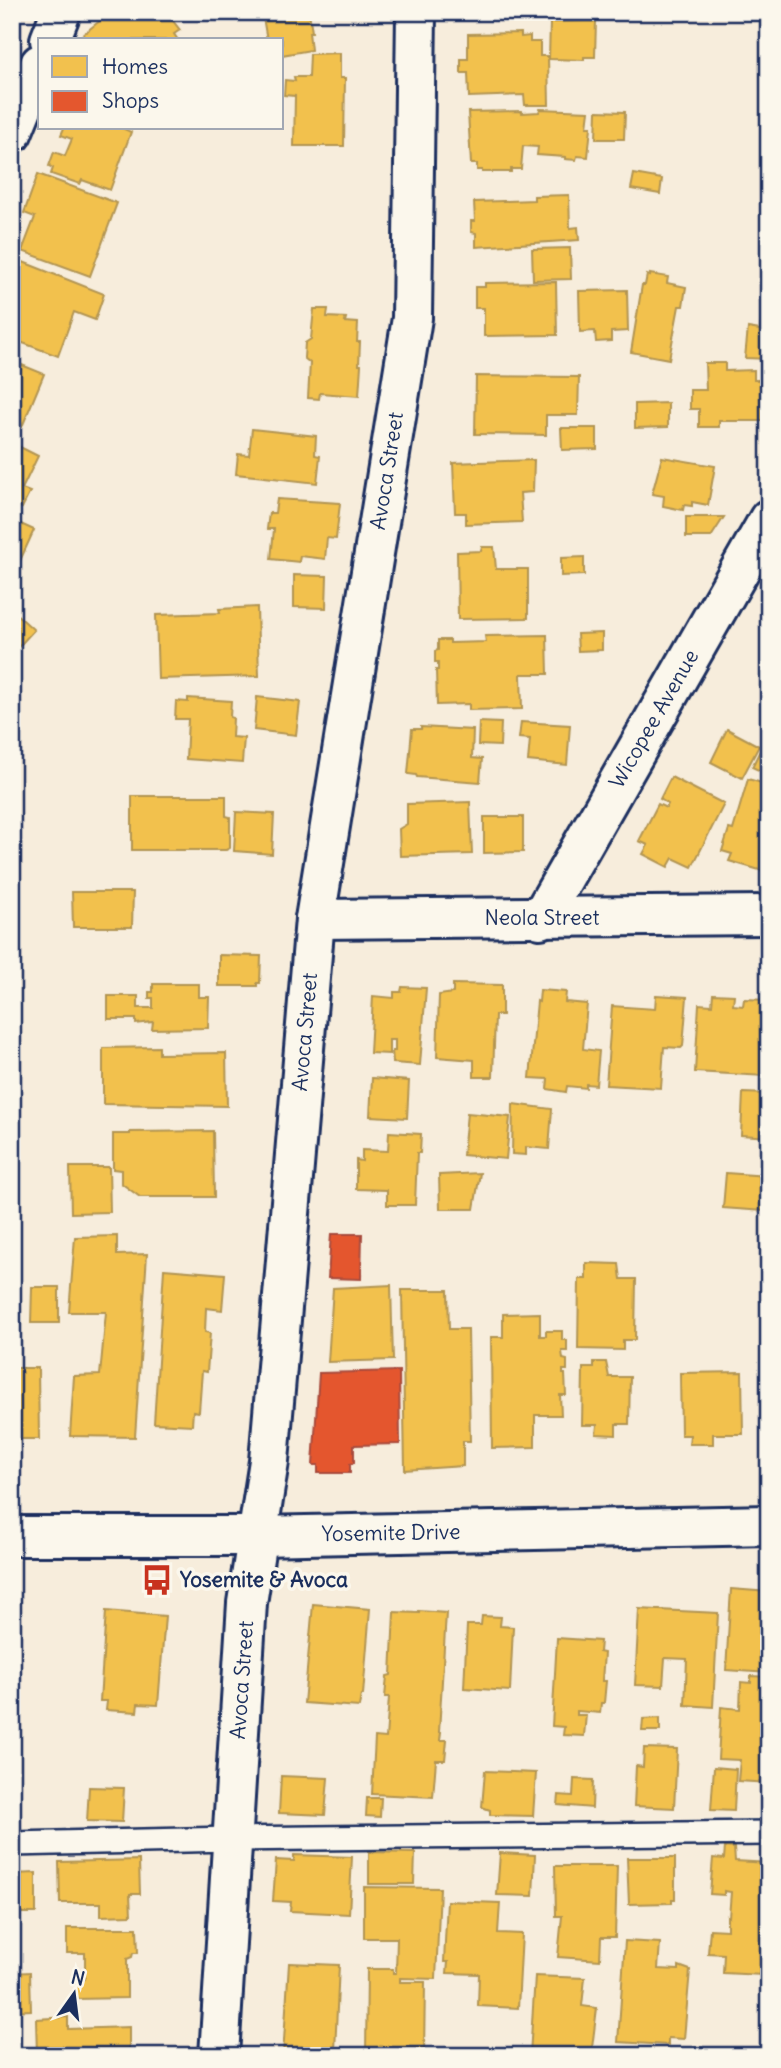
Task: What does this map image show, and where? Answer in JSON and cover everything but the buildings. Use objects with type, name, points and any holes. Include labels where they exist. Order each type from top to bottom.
[{"type":"street","points":[[51,38],[61,12]]},
{"type":"street","name":"Avoca Street","points":[[219,2056],[247,1603],[269,1461],[315,919],[412,318],[416,12]]},
{"type":"street","points":[[12,132],[38,69]]},
{"type":"street","name":"Wicopee Avenue","points":[[540,919],[769,519]]},
{"type":"street","name":"Neola Street","points":[[315,919],[769,915]]},
{"type":"street","name":"Yosemite Drive","points":[[12,1536],[258,1536],[769,1525]]},
{"type":"lane","points":[[12,1844],[769,1833]]},
{"type":"place","name":"Yosemite & Avoca","points":[[157,1580]]}]
